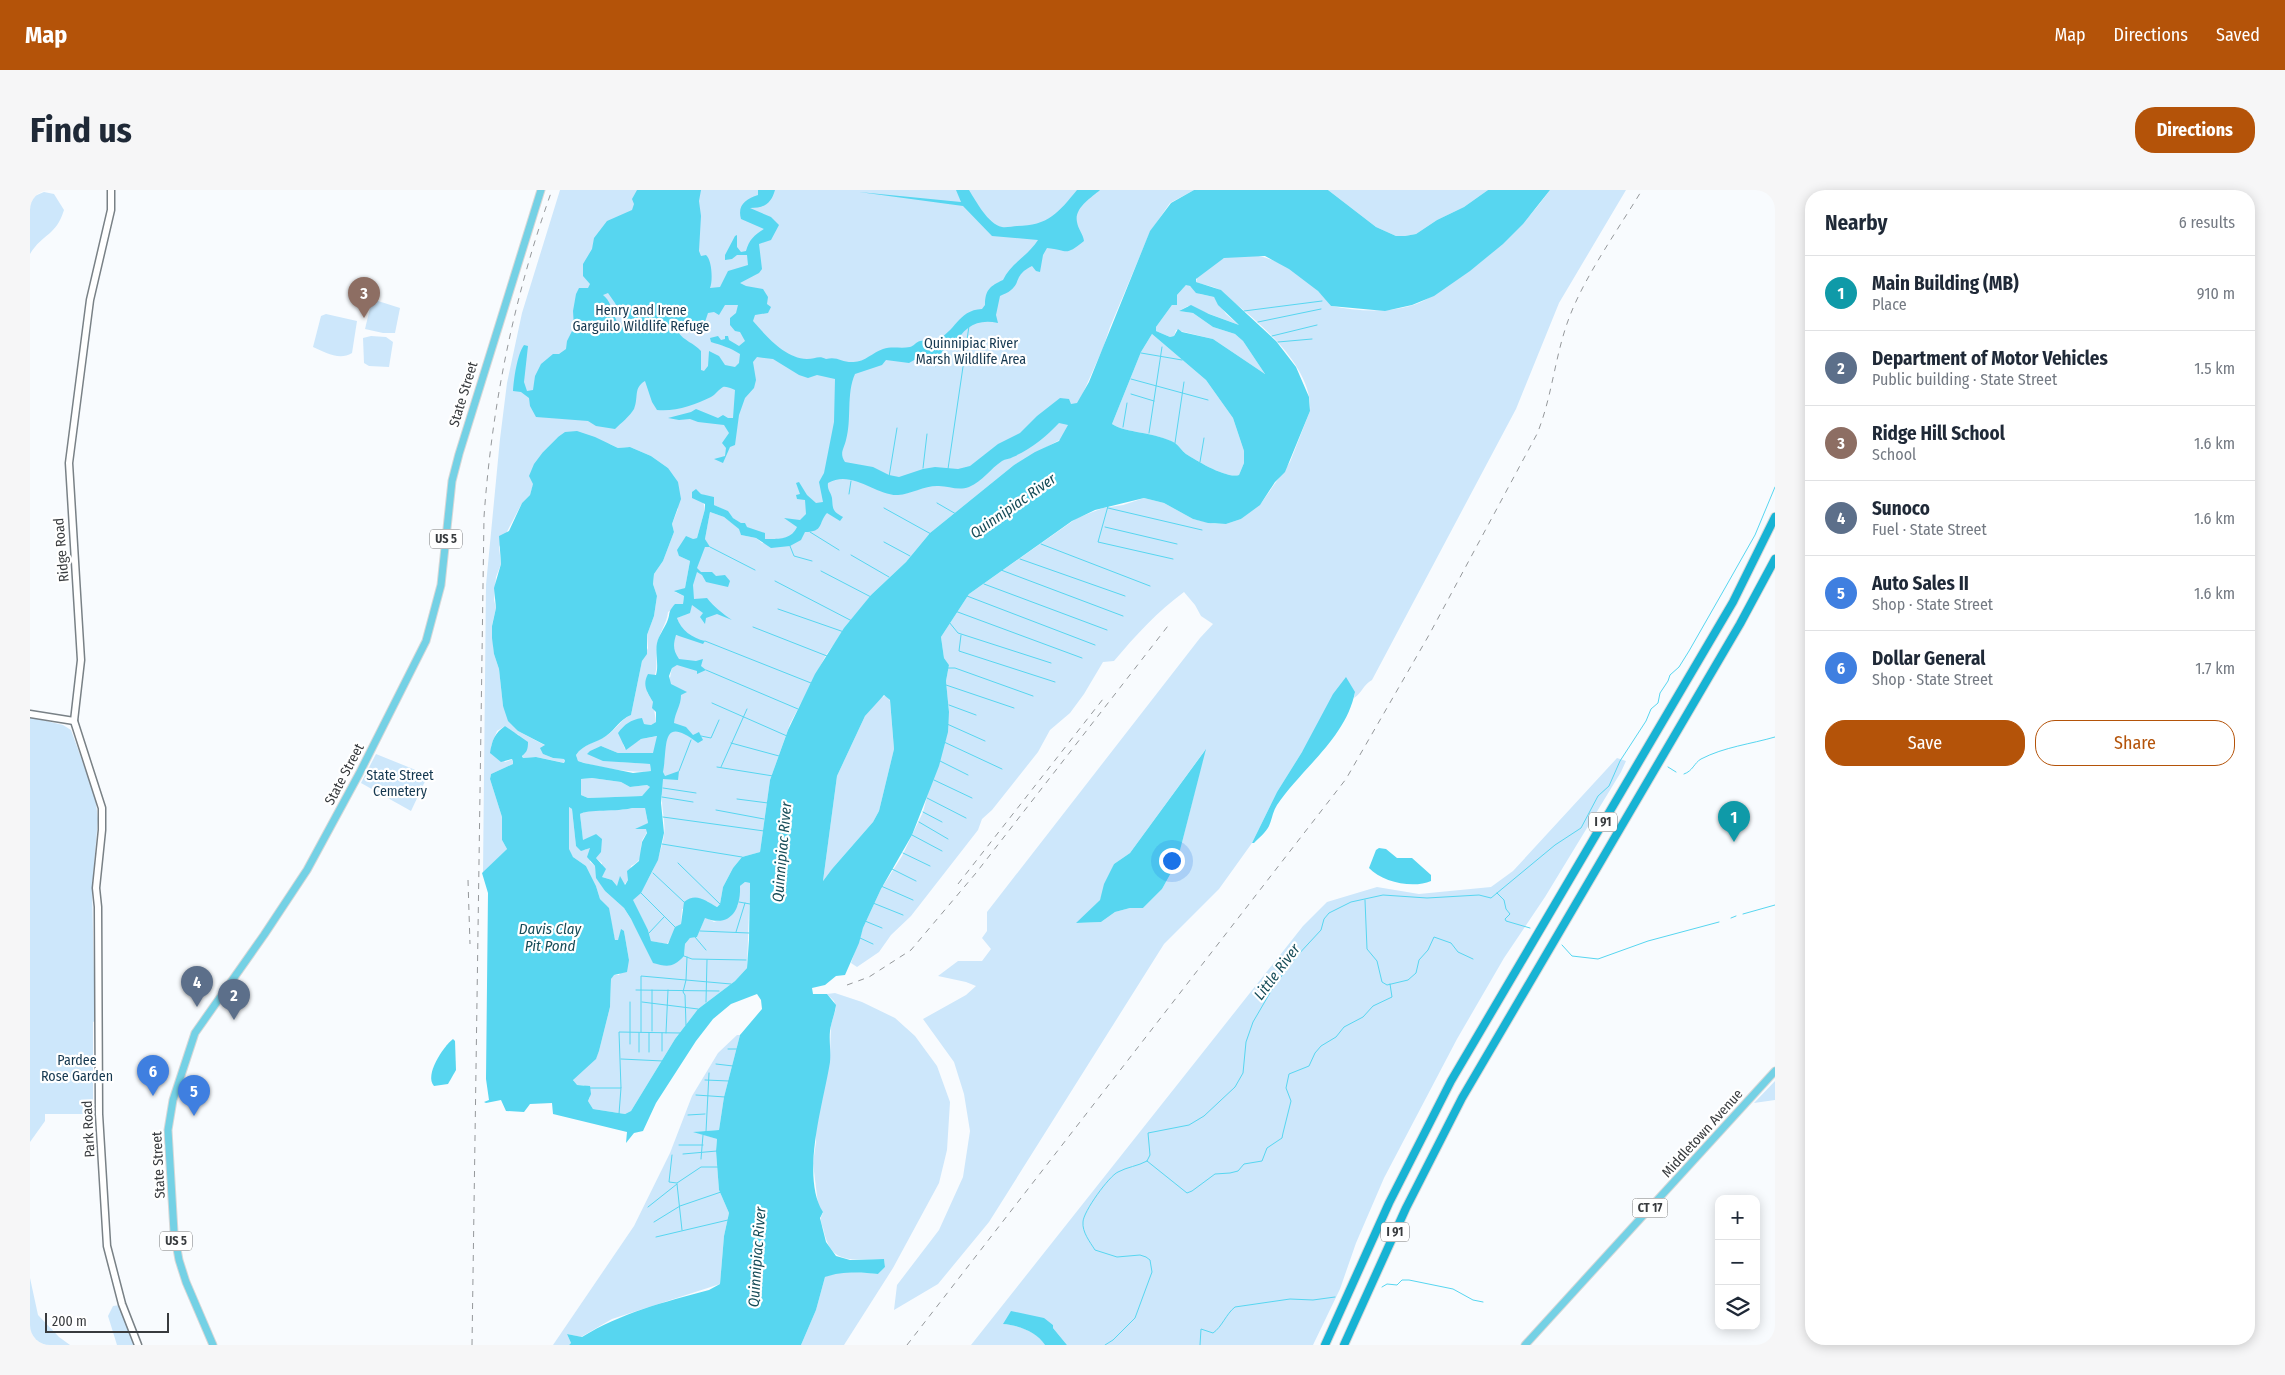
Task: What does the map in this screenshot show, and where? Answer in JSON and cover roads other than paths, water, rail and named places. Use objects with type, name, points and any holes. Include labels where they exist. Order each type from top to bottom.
[{"type":"highway","name":"I 91","points":[[1325,1345],[1389,1203],[1438,1104],[1733,602],[1775,517]]},
{"type":"highway","name":"I 91","points":[[1344,1345],[1406,1208],[1462,1098],[1744,616],[1775,559]]},
{"type":"main road","name":"Ridge Road","points":[[98,907],[96,888],[102,815],[99,796],[74,721],[81,660],[69,458],[90,300],[111,210],[112,190]]},
{"type":"main road","name":"State Street","points":[[213,1345],[186,1282],[179,1260],[174,1232],[168,1130],[173,1100],[195,1033],[307,870],[359,774],[426,641],[442,585],[452,481],[540,190]]},
{"type":"main road","points":[[30,714],[74,721]]},
{"type":"main road","name":"Park Road","points":[[98,907],[99,1120],[106,1234],[108,1254],[118,1292],[138,1345]]},
{"type":"main road","name":"Middletown Avenue","points":[[1525,1345],[1775,1071]]},
{"type":"water","points":[[637,190],[701,190],[699,201],[701,216],[699,251],[701,256],[706,255],[710,261],[712,276],[710,288],[720,287],[728,271],[748,265],[747,255],[737,255],[732,259],[725,260],[725,255],[735,236],[737,235],[737,247],[741,252],[746,251],[752,238],[764,229],[741,219],[741,206],[750,198],[758,195],[758,190],[775,190],[769,202],[759,207],[750,208],[771,217],[779,225],[771,240],[759,244],[762,269],[759,273],[740,283],[763,289],[768,297],[767,304],[771,307],[768,313],[755,315],[753,321],[777,346],[791,355],[807,359],[821,357],[856,362],[879,350],[910,347],[920,341],[935,340],[942,337],[967,313],[982,309],[985,305],[989,289],[1003,280],[1010,269],[1038,240],[992,236],[963,206],[859,192],[961,202],[956,190],[969,190],[987,217],[997,225],[1005,227],[1028,225],[1045,220],[1058,211],[1077,190],[1100,190],[1078,212],[1078,227],[1084,241],[1069,251],[1047,248],[1043,255],[1040,272],[1036,271],[1032,266],[1026,269],[1020,275],[1014,287],[1000,296],[996,315],[998,323],[984,322],[972,325],[962,333],[955,345],[944,349],[935,368],[937,354],[923,355],[909,363],[886,360],[882,365],[855,374],[852,382],[848,432],[842,453],[843,459],[845,462],[873,467],[889,475],[899,477],[935,467],[958,469],[970,466],[998,444],[1020,433],[1037,416],[1060,398],[1069,399],[1071,404],[1077,403],[1089,382],[1150,231],[1171,203],[1194,190],[1328,190],[1376,227],[1396,236],[1405,236],[1416,234],[1437,220],[1464,207],[1488,190],[1550,190],[1523,224],[1503,244],[1470,271],[1434,296],[1412,305],[1385,311],[1331,306],[1318,291],[1289,269],[1265,256],[1224,258],[1196,279],[1196,282],[1221,290],[1276,341],[1296,367],[1309,397],[1310,411],[1285,472],[1275,482],[1260,505],[1241,519],[1226,524],[1208,523],[1193,519],[1164,503],[1144,498],[1095,510],[1072,521],[969,594],[941,637],[944,658],[949,665],[946,681],[949,712],[948,732],[939,766],[912,835],[881,889],[863,928],[859,943],[845,975],[836,976],[825,985],[812,988],[813,994],[827,994],[836,1005],[830,1031],[830,1062],[819,1117],[814,1159],[816,1197],[823,1212],[820,1218],[826,1242],[836,1256],[850,1260],[884,1259],[885,1267],[878,1274],[858,1272],[825,1277],[816,1310],[801,1345],[569,1345],[571,1343],[567,1334],[582,1337],[627,1315],[709,1290],[720,1284],[724,1236],[729,1213],[719,1190],[717,1139],[693,1132],[719,1130],[724,1097],[740,1035],[762,1009],[761,1000],[757,994],[731,1004],[713,1019],[696,1041],[656,1103],[643,1131],[634,1133],[626,1143],[627,1132],[553,1114],[552,1103],[530,1104],[524,1112],[506,1111],[501,1100],[484,1102],[489,1100],[486,1079],[488,893],[482,873],[507,849],[502,840],[502,817],[490,779],[491,774],[513,764],[512,759],[501,762],[490,753],[492,744],[496,734],[505,726],[528,742],[527,750],[522,756],[523,758],[536,757],[564,763],[565,761],[564,759],[553,758],[543,754],[540,748],[545,745],[518,731],[508,721],[503,706],[499,669],[494,654],[492,638],[492,626],[496,608],[494,588],[501,564],[499,536],[509,531],[522,503],[530,495],[533,484],[529,476],[534,464],[558,437],[565,432],[577,431],[618,448],[630,447],[651,456],[668,468],[678,482],[681,499],[672,524],[674,532],[663,561],[654,574],[653,584],[657,596],[654,616],[647,635],[647,654],[642,661],[631,715],[623,719],[606,736],[586,746],[576,755],[578,761],[584,763],[633,773],[651,771],[650,764],[603,761],[587,754],[601,746],[618,753],[653,753],[657,736],[641,739],[626,750],[618,733],[623,727],[634,720],[642,718],[644,724],[651,725],[656,722],[656,712],[652,708],[653,702],[647,692],[645,682],[648,674],[656,675],[657,643],[671,609],[675,604],[683,604],[684,596],[674,591],[685,588],[690,561],[679,556],[677,550],[686,536],[693,539],[697,538],[705,509],[705,504],[692,498],[692,492],[696,489],[701,494],[714,497],[714,505],[728,511],[733,518],[741,523],[745,523],[747,527],[765,533],[765,539],[788,537],[797,527],[784,518],[800,520],[806,514],[805,500],[797,499],[796,495],[800,494],[796,483],[799,482],[807,495],[816,503],[823,502],[819,482],[824,473],[834,422],[835,379],[817,375],[808,378],[799,375],[773,359],[757,357],[753,362],[756,380],[754,388],[745,398],[739,415],[735,445],[730,447],[723,463],[714,459],[725,456],[726,448],[722,443],[729,433],[724,425],[698,422],[690,419],[668,418],[696,409],[718,418],[723,415],[733,418],[735,390],[723,387],[711,397],[692,405],[671,410],[657,410],[652,402],[645,381],[639,387],[634,409],[615,429],[596,426],[588,421],[536,417],[530,406],[529,398],[521,392],[513,391],[515,373],[524,345],[528,346],[524,382],[527,391],[533,390],[535,376],[541,364],[553,354],[559,354],[566,349],[567,341],[574,327],[573,311],[576,294],[579,288],[588,288],[590,284],[583,276],[583,264],[592,249],[594,238],[607,221],[632,210],[634,204],[632,199]],"holes":[[[1186,285],[1190,286],[1196,293],[1214,297],[1218,305],[1239,325],[1191,305],[1179,311],[1193,313],[1213,327],[1235,334],[1243,341],[1265,374],[1213,339],[1182,332],[1178,329],[1174,336],[1170,337],[1156,331],[1156,327],[1172,305],[1177,305],[1177,295]],[[608,293],[615,303],[624,324],[634,331],[626,329],[617,322],[603,295]],[[725,305],[738,305],[736,313],[730,318],[730,325],[735,331],[740,332],[745,341],[739,346],[729,340],[728,336],[721,340],[718,336],[710,338],[711,342],[730,348],[740,354],[739,363],[735,367],[725,365],[719,356],[709,351],[708,366],[704,371],[701,370],[701,351],[678,332],[665,329],[666,325],[670,324],[699,331],[703,328],[708,313],[714,312],[719,315]],[[1152,334],[1206,380],[1233,418],[1244,451],[1244,463],[1239,475],[1227,474],[1197,461],[1186,454],[1175,443],[1167,439],[1112,424],[1141,352]],[[1059,423],[1068,425],[1059,441],[1035,452],[1014,465],[930,533],[906,562],[871,595],[844,628],[815,674],[788,730],[770,780],[760,852],[742,857],[733,868],[723,887],[720,904],[717,907],[705,900],[697,898],[688,899],[684,902],[681,924],[675,927],[668,944],[651,941],[648,930],[633,900],[641,893],[658,860],[664,833],[661,803],[663,779],[678,780],[679,771],[665,776],[663,772],[666,744],[668,737],[672,733],[677,732],[686,735],[698,743],[703,740],[699,732],[693,735],[686,727],[674,723],[681,695],[687,692],[671,684],[669,676],[672,668],[677,665],[697,671],[697,674],[706,670],[701,666],[703,659],[696,661],[679,659],[677,656],[674,647],[676,635],[703,644],[705,641],[688,633],[681,626],[677,618],[690,613],[692,605],[703,613],[700,617],[705,624],[706,618],[717,614],[732,620],[718,610],[707,598],[694,599],[693,585],[697,572],[702,575],[706,582],[728,587],[730,581],[725,575],[716,576],[712,572],[701,572],[697,568],[705,547],[710,547],[705,539],[710,512],[724,517],[739,529],[741,535],[756,538],[771,548],[790,546],[801,540],[805,532],[818,529],[827,513],[840,521],[843,517],[834,509],[828,483],[846,479],[881,492],[898,495],[934,486],[965,488],[978,482],[1002,461],[1026,450]],[[884,695],[890,700],[894,749],[879,811],[873,822],[823,881],[837,776],[865,716]],[[592,778],[621,782],[630,787],[647,785],[650,787],[642,796],[588,798],[581,795],[581,779]],[[569,807],[572,809],[576,846],[581,851],[590,848],[587,857],[595,866],[596,878],[605,891],[624,908],[653,963],[666,966],[673,965],[684,956],[685,944],[690,938],[697,937],[705,918],[721,921],[732,915],[738,903],[740,886],[745,882],[750,883],[747,968],[735,981],[698,1009],[675,1039],[631,1111],[625,1114],[593,1109],[588,1101],[591,1094],[590,1086],[577,1085],[573,1080],[596,1059],[610,1007],[611,979],[614,975],[627,972],[629,960],[624,931],[621,929],[618,940],[615,940],[609,908],[600,899],[586,866],[573,857],[569,849]],[[645,808],[648,823],[635,829],[646,829],[647,833],[642,842],[639,861],[627,871],[628,880],[625,885],[620,876],[617,886],[612,880],[602,877],[606,869],[596,858],[601,852],[602,839],[596,834],[583,840],[580,814]]]},
{"type":"water","points":[[1346,677],[1355,692],[1343,724],[1322,752],[1287,791],[1274,810],[1269,826],[1252,843],[1277,792],[1302,752],[1333,694]]},
{"type":"water","points":[[1206,749],[1177,862],[1162,889],[1143,908],[1130,908],[1115,912],[1101,922],[1076,923],[1100,900],[1104,884],[1114,864],[1130,853]]},
{"type":"water","points":[[1379,848],[1386,849],[1397,858],[1412,858],[1431,875],[1431,881],[1416,884],[1398,883],[1375,873],[1369,868],[1376,850]]},
{"type":"water","points":[[453,1039],[455,1041],[456,1070],[448,1084],[434,1086],[431,1075],[433,1068],[444,1048]]},
{"type":"water","points":[[1011,1311],[1044,1318],[1053,1325],[1053,1328],[1067,1345],[1045,1345],[1042,1340],[1027,1330],[1003,1324]]},
{"type":"waterway","points":[[1244,311],[1322,301]]},
{"type":"waterway","points":[[1258,322],[1321,309]]},
{"type":"waterway","points":[[1272,336],[1317,325]]},
{"type":"waterway","points":[[948,469],[969,326]]},
{"type":"waterway","points":[[1278,342],[1312,339]]},
{"type":"waterway","points":[[1149,433],[1162,347]]},
{"type":"waterway","points":[[1141,353],[1182,360]]},
{"type":"waterway","points":[[1131,379],[1208,400]]},
{"type":"waterway","points":[[1175,443],[1184,382]]},
{"type":"waterway","points":[[1131,394],[1154,401]]},
{"type":"waterway","points":[[1123,427],[1127,403]]},
{"type":"waterway","points":[[889,477],[897,428]]},
{"type":"waterway","points":[[923,468],[927,434]]},
{"type":"waterway","points":[[1200,462],[1204,438]]},
{"type":"waterway","points":[[849,494],[851,481]]},
{"type":"waterway","name":"Little River","points":[[1105,1345],[1113,1340],[1135,1318],[1152,1272],[1150,1260],[1146,1257],[1140,1255],[1117,1257],[1095,1250],[1089,1240],[1084,1229],[1084,1217],[1103,1187],[1118,1172],[1147,1161],[1150,1155],[1148,1133],[1189,1125],[1204,1116],[1235,1087],[1243,1073],[1246,1042],[1253,1022],[1274,986],[1296,957],[1321,930],[1324,919],[1329,913],[1351,902],[1383,895],[1427,898],[1479,895],[1491,898],[1555,845],[1581,828],[1598,796],[1609,786],[1620,761],[1646,721],[1651,709],[1658,703],[1660,693],[1670,675],[1679,667],[1725,588],[1755,535],[1775,487]]},
{"type":"waterway","points":[[937,503],[956,514]]},
{"type":"waterway","points":[[1108,506],[1098,542],[1173,559]]},
{"type":"waterway","points":[[884,508],[931,534]]},
{"type":"waterway","points":[[1108,508],[1202,530]]},
{"type":"waterway","points":[[1105,527],[1177,544]]},
{"type":"waterway","points":[[810,532],[839,550]]},
{"type":"waterway","points":[[884,542],[910,556]]},
{"type":"waterway","points":[[1041,544],[1150,586]]},
{"type":"waterway","points":[[790,546],[794,556],[812,561]]},
{"type":"waterway","points":[[710,547],[755,570]]},
{"type":"waterway","points":[[851,555],[889,577]]},
{"type":"waterway","points":[[1020,559],[1125,596]]},
{"type":"waterway","points":[[1001,570],[1123,616]]},
{"type":"waterway","points":[[821,571],[871,597]]},
{"type":"waterway","points":[[775,581],[852,621]]},
{"type":"waterway","points":[[984,584],[1107,630]]},
{"type":"waterway","points":[[967,596],[1095,645]]},
{"type":"waterway","points":[[778,609],[844,632]]},
{"type":"waterway","points":[[955,611],[1082,658]]},
{"type":"waterway","points":[[949,622],[958,633],[1051,663]]},
{"type":"waterway","points":[[753,627],[827,656]]},
{"type":"waterway","points":[[961,635],[959,651],[1055,682]]},
{"type":"waterway","points":[[705,641],[811,683]]},
{"type":"waterway","points":[[948,668],[955,668],[1033,696]]},
{"type":"waterway","points":[[706,670],[798,709]]},
{"type":"waterway","points":[[946,685],[1014,708]]},
{"type":"waterway","points":[[712,703],[787,736]]},
{"type":"waterway","points":[[949,705],[976,715]]},
{"type":"waterway","points":[[721,767],[747,709]]},
{"type":"waterway","points":[[701,736],[711,738],[719,720]]},
{"type":"waterway","points":[[947,724],[985,741]]},
{"type":"waterway","name":"Little River","points":[[1684,774],[1701,759],[1710,755],[1775,737]]},
{"type":"waterway","points":[[679,771],[691,740]]},
{"type":"waterway","points":[[944,742],[1002,769]]},
{"type":"waterway","points":[[731,743],[779,756]]},
{"type":"waterway","points":[[940,761],[968,775]]},
{"type":"waterway","points":[[717,767],[773,776]]},
{"type":"waterway","name":"Little River","points":[[1668,767],[1676,772]]},
{"type":"waterway","points":[[934,780],[972,798]]},
{"type":"waterway","points":[[663,788],[696,793]]},
{"type":"waterway","points":[[662,797],[693,802]]},
{"type":"waterway","points":[[927,798],[966,818]]},
{"type":"waterway","points":[[737,799],[768,803]]},
{"type":"waterway","points":[[716,810],[764,819]]},
{"type":"waterway","points":[[923,812],[942,822]]},
{"type":"waterway","points":[[663,817],[764,831]]},
{"type":"waterway","points":[[919,822],[948,839]]},
{"type":"waterway","points":[[912,835],[942,851]]},
{"type":"waterway","points":[[662,844],[742,857]]},
{"type":"waterway","points":[[903,853],[930,866]]},
{"type":"waterway","points":[[678,863],[720,904]]},
{"type":"waterway","points":[[892,869],[916,881]]},
{"type":"waterway","points":[[653,873],[684,902]]},
{"type":"waterway","points":[[881,886],[913,900]]},
{"type":"waterway","points":[[641,893],[675,927]]},
{"type":"waterway","points":[[1497,893],[1504,900],[1506,909],[1510,914],[1505,919],[1506,921],[1530,928]]},
{"type":"waterway","points":[[1365,900],[1367,949],[1377,961],[1382,982],[1387,985],[1408,980],[1416,973],[1419,960],[1428,950],[1434,937],[1451,943],[1458,952],[1473,959]]},
{"type":"waterway","points":[[739,902],[750,904]]},
{"type":"waterway","points":[[736,932],[745,903]]},
{"type":"waterway","points":[[873,903],[903,915]]},
{"type":"waterway","points":[[1743,914],[1775,905]]},
{"type":"waterway","points":[[1731,918],[1736,916]]},
{"type":"waterway","points":[[649,933],[664,917]]},
{"type":"waterway","points":[[865,921],[882,928]]},
{"type":"waterway","points":[[1562,945],[1572,956],[1598,959],[1648,941],[1719,922]]},
{"type":"waterway","points":[[700,931],[749,933]]},
{"type":"waterway","points":[[695,937],[706,950]]},
{"type":"waterway","points":[[860,938],[873,944]]},
{"type":"waterway","points":[[684,956],[692,959],[746,960]]},
{"type":"waterway","points":[[686,1025],[685,995],[683,992],[686,980],[687,957]]},
{"type":"waterway","points":[[706,1002],[707,960]]},
{"type":"waterway","points":[[641,1032],[641,976],[731,984]]},
{"type":"waterway","points":[[1147,1161],[1187,1193],[1215,1174],[1238,1171],[1244,1164],[1262,1161],[1267,1148],[1282,1138],[1291,1101],[1286,1088],[1289,1074],[1309,1066],[1315,1053],[1321,1046],[1336,1037],[1344,1027],[1363,1017],[1373,1006],[1392,997],[1390,984]]},
{"type":"waterway","points":[[636,990],[719,991]]},
{"type":"waterway","points":[[652,990],[652,1031]]},
{"type":"waterway","points":[[666,1033],[668,990]]},
{"type":"waterway","points":[[630,1002],[630,1044]]},
{"type":"waterway","points":[[642,1002],[698,1009]]},
{"type":"waterway","points":[[590,1088],[621,1088],[619,1032],[680,1033]]},
{"type":"waterway","points":[[639,1033],[639,1052]]},
{"type":"waterway","points":[[649,1033],[649,1052]]},
{"type":"waterway","points":[[662,1033],[662,1051]]},
{"type":"waterway","points":[[728,1049],[737,1049]]},
{"type":"waterway","points":[[621,1059],[663,1061]]},
{"type":"waterway","points":[[716,1064],[733,1066]]},
{"type":"waterway","points":[[706,1132],[709,1073]]},
{"type":"waterway","points":[[705,1080],[729,1081]]},
{"type":"waterway","points":[[619,1114],[621,1088]]},
{"type":"waterway","points":[[696,1095],[725,1097]]},
{"type":"waterway","points":[[688,1115],[705,1114]]},
{"type":"waterway","points":[[701,1159],[703,1135]]},
{"type":"waterway","points":[[679,1145],[703,1145]]},
{"type":"waterway","points":[[683,1154],[717,1151]]},
{"type":"waterway","points":[[672,1155],[669,1182],[677,1183],[701,1167],[719,1167]]},
{"type":"waterway","points":[[677,1184],[682,1230]]},
{"type":"waterway","points":[[648,1207],[677,1184]]},
{"type":"waterway","points":[[654,1222],[680,1206],[721,1192]]},
{"type":"waterway","points":[[656,1237],[728,1220]]},
{"type":"waterway","points":[[1382,1287],[1387,1284],[1397,1285],[1402,1280],[1409,1280],[1453,1289],[1473,1300],[1483,1302]]},
{"type":"waterway","points":[[1200,1345],[1201,1329],[1213,1333],[1235,1307],[1290,1299],[1313,1300],[1335,1297]]},
{"type":"railway","points":[[472,1345],[484,517],[493,433],[507,351],[526,270],[552,190]]},
{"type":"railway","points":[[907,1345],[1346,779],[1429,635],[1537,434],[1547,404],[1561,343],[1571,313],[1594,267],[1642,190]]},
{"type":"railway","points":[[847,985],[869,977],[911,950],[976,873],[1171,622]]},
{"type":"railway","points":[[958,884],[1103,699]]},
{"type":"railway","points":[[468,880],[470,944]]},
{"type":"place","name":"Ridge Hill School","points":[[364,318]]},
{"type":"place","name":"Main Building (MB)","points":[[1734,842]]},
{"type":"place","name":"Sunoco","points":[[197,1007]]},
{"type":"place","name":"Department of Motor Vehicles","points":[[234,1020]]},
{"type":"place","name":"Dollar General","points":[[153,1096]]},
{"type":"place","name":"Auto Sales II","points":[[194,1116]]},
{"type":"park label","name":"Henry and Irene Garguilo Wildlife Refuge","points":[[641,318]]},
{"type":"park label","name":"Quinnipiac River Marsh Wildlife Area","points":[[971,352]]},
{"type":"park label","name":"State Street Cemetery","points":[[400,784]]},
{"type":"park label","name":"Pardee Rose Garden","points":[[77,1068]]},
{"type":"water label","name":"Quinnipiac River","points":[[1013,506]]},
{"type":"water label","name":"Quinnipiac River","points":[[782,852]]},
{"type":"water label","name":"Davis Clay Pit Pond","points":[[550,938]]},
{"type":"water label","name":"Quinnipiac River","points":[[757,1257]]}]
